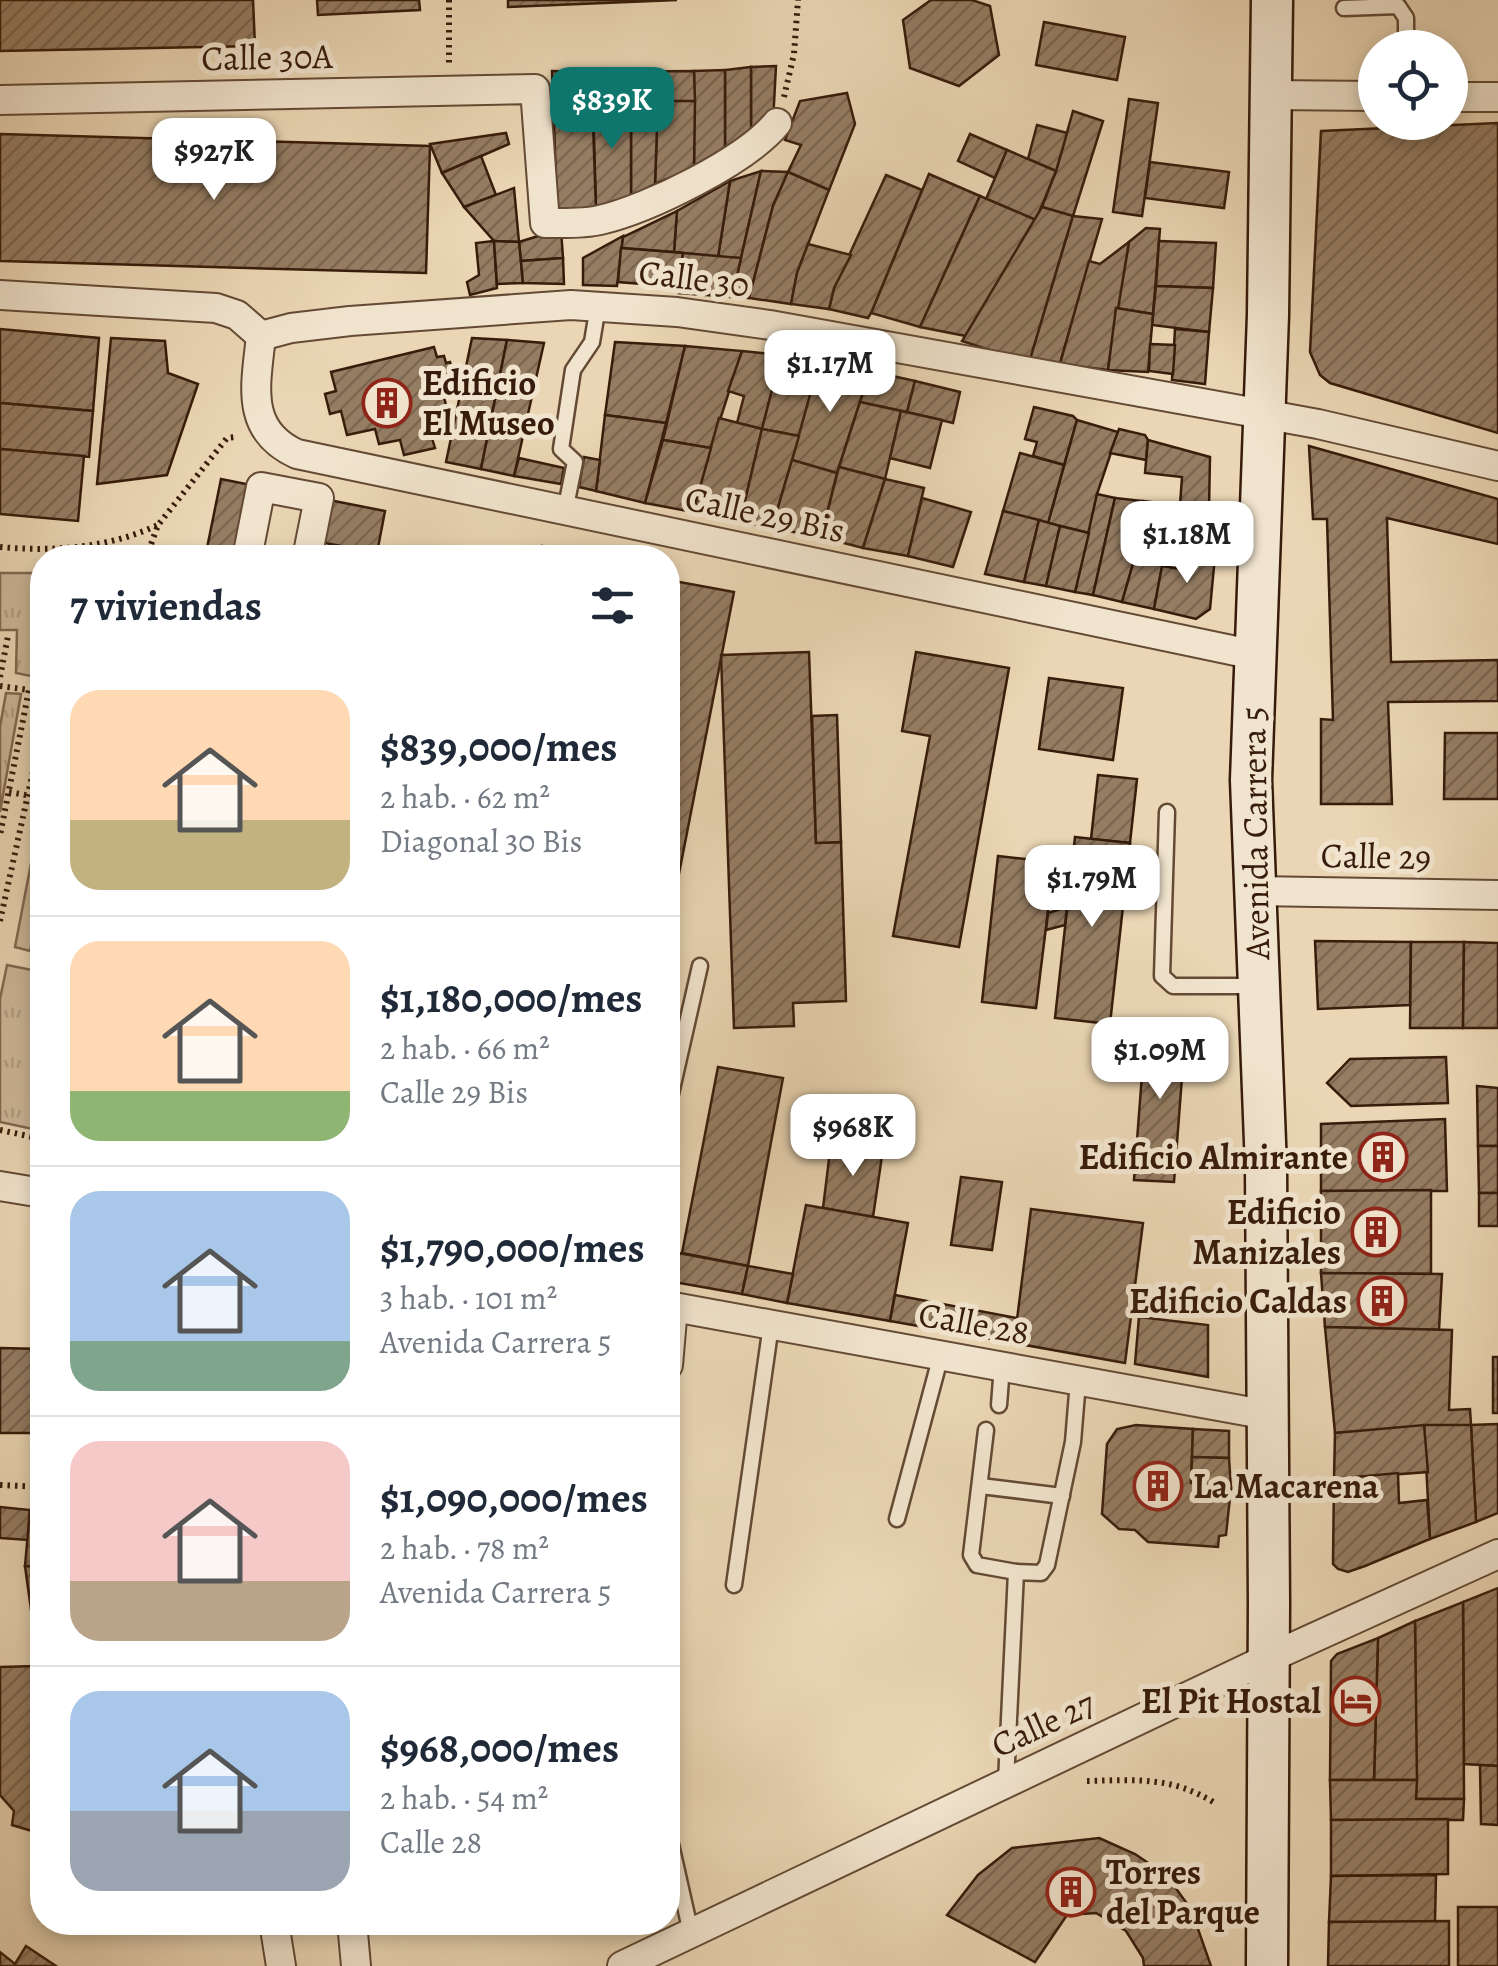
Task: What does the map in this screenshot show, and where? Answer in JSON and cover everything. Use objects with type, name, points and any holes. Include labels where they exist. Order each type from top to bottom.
[{"type":"main road","name":"Avenida Carrera 5","points":[[1267,1966],[1266,1168],[1251,780],[1264,416],[1272,0]]},
{"type":"street","name":"Calle 30A","points":[[0,100],[536,89],[545,223],[599,221],[672,193],[736,157],[777,124]]},
{"type":"street","points":[[1271,94],[1358,96]]},
{"type":"street","points":[[1468,97],[1498,97]]},
{"type":"street","points":[[0,295],[216,308],[237,315],[261,336],[256,398],[266,432]]},
{"type":"street","name":"Calle 30","points":[[261,336],[350,321],[570,305],[677,312],[770,325],[1363,433],[1498,466]]},
{"type":"street","name":"Calle 29 Bis","points":[[266,432],[277,445],[296,454],[1255,655]]},
{"type":"street","points":[[250,545],[261,487],[319,498],[310,545]]},
{"type":"street","name":"Calle 29","points":[[1253,891],[1498,896]]},
{"type":"street","points":[[0,1186],[30,1191]]},
{"type":"street","name":"Calle 28","points":[[680,1309],[1268,1415]]},
{"type":"street","name":"Calle 27","points":[[622,1966],[1269,1658],[1498,1554]]},
{"type":"street","points":[[276,1935],[282,1966]]},
{"type":"street","points":[[353,1935],[356,1966]]},
{"type":"lane","points":[[1344,8],[1398,6],[1404,10],[1406,30]]},
{"type":"lane","points":[[565,511],[575,462],[562,449],[573,370],[592,342],[598,306]]},
{"type":"lane","points":[[1166,812],[1162,976],[1173,986],[1257,986]]},
{"type":"lane","points":[[680,1054],[700,966]]},
{"type":"lane","points":[[734,1585],[771,1325]]},
{"type":"lane","points":[[896,1520],[941,1356]]},
{"type":"lane","points":[[999,1405],[1002,1366]]},
{"type":"lane","points":[[986,1430],[970,1555],[978,1565],[1041,1573],[1062,1496],[1078,1380]]},
{"type":"lane","points":[[981,1486],[1062,1496]]},
{"type":"lane","points":[[1006,1783],[1016,1572]]},
{"type":"lane","points":[[680,1884],[691,1933]]},
{"type":"path","points":[[449,0],[450,90]]},
{"type":"path","points":[[777,124],[794,54],[798,0]]},
{"type":"path","points":[[151,545],[158,525],[228,438],[266,432]]},
{"type":"path","points":[[107,545],[158,525]]},
{"type":"path","points":[[0,547],[30,550]]},
{"type":"path","points":[[0,676],[8,636]]},
{"type":"path","points":[[0,686],[29,690],[0,835]]},
{"type":"path","points":[[0,922],[30,787]]},
{"type":"path","points":[[9,792],[28,796]]},
{"type":"path","points":[[0,1130],[30,1136]]},
{"type":"path","points":[[0,1485],[30,1486]]},
{"type":"path","points":[[1077,1781],[1148,1779],[1190,1788],[1215,1802]]},
{"type":"green space","points":[[0,573],[30,573],[30,676],[16,673],[17,630],[0,630]]},
{"type":"green space","points":[[6,693],[21,694],[0,812],[0,727]]},
{"type":"green space","points":[[30,868],[30,951],[15,947]]},
{"type":"green space","points":[[7,965],[30,970],[30,1128],[0,1122],[0,999]]},
{"type":"building","points":[[0,0],[253,0],[255,46],[0,51]]},
{"type":"building","points":[[317,0],[419,0],[420,10],[318,15]]},
{"type":"building","points":[[508,0],[677,0],[508,7]]},
{"type":"building","points":[[931,0],[972,0],[990,6],[999,55],[959,86],[910,68],[903,20]]},
{"type":"building","points":[[1044,22],[1125,37],[1117,80],[1036,65]]},
{"type":"building","points":[[776,66],[773,122],[751,137],[751,67]]},
{"type":"building","points":[[751,67],[751,137],[725,151],[725,70]]},
{"type":"building","points":[[725,70],[725,151],[694,168],[694,71]]},
{"type":"building","points":[[552,71],[591,72],[593,123],[554,124]]},
{"type":"building","points":[[694,71],[695,101],[593,102],[591,72]]},
{"type":"building","points":[[847,93],[855,124],[829,190],[788,172],[801,145],[785,140],[800,101]]},
{"type":"building","points":[[1129,99],[1158,103],[1142,216],[1113,212]]},
{"type":"building","points":[[658,101],[695,101],[694,168],[655,184]]},
{"type":"building","points":[[658,101],[655,184],[631,196],[631,102]]},
{"type":"building","points":[[593,102],[631,102],[631,196],[596,210]]},
{"type":"building","points":[[1073,111],[1103,121],[1073,216],[1042,207]]},
{"type":"building","points":[[593,123],[596,210],[557,212],[554,124]]},
{"type":"building","points":[[1498,123],[1498,433],[1330,383],[1320,375],[1310,352],[1321,131],[1358,129],[1358,140],[1468,140],[1468,124]]},
{"type":"building","points":[[1037,125],[1067,133],[1056,171],[1028,159]]},
{"type":"building","points":[[506,133],[509,144],[442,173],[430,144]]},
{"type":"building","points":[[0,134],[430,146],[426,273],[0,261]]},
{"type":"building","points":[[970,134],[1007,150],[995,178],[958,161]]},
{"type":"building","points":[[1007,150],[1056,171],[1036,220],[986,199]]},
{"type":"building","points":[[481,156],[496,195],[464,207],[442,173]]},
{"type":"building","points":[[1150,162],[1229,172],[1224,208],[1145,198]]},
{"type":"building","points":[[761,171],[741,258],[718,257],[730,181]]},
{"type":"building","points":[[761,171],[788,172],[773,206],[749,298],[732,297]]},
{"type":"building","points":[[788,172],[829,190],[797,273],[791,304],[749,298],[773,206]]},
{"type":"building","points":[[929,174],[980,196],[920,327],[871,313]]},
{"type":"building","points":[[886,175],[922,190],[871,313],[868,318],[829,309],[834,288]]},
{"type":"building","points":[[730,181],[718,257],[674,252],[677,211]]},
{"type":"building","points":[[514,188],[519,242],[494,241],[464,207]]},
{"type":"building","points":[[980,196],[1036,220],[966,336],[920,327]]},
{"type":"building","points":[[1042,207],[1073,216],[1029,363],[962,341]]},
{"type":"building","points":[[677,211],[674,252],[621,248],[623,237]]},
{"type":"building","points":[[1073,216],[1102,219],[1058,370],[1029,363]]},
{"type":"building","points":[[1146,228],[1160,229],[1153,314],[1116,308],[1129,242]]},
{"type":"building","points":[[561,229],[563,258],[521,261],[519,242]]},
{"type":"building","points":[[623,236],[617,286],[583,285],[583,258]]},
{"type":"building","points":[[494,241],[497,288],[470,295],[467,282],[479,275],[476,243]]},
{"type":"building","points":[[494,241],[519,242],[523,283],[497,284]]},
{"type":"building","points":[[1159,241],[1216,243],[1213,288],[1156,286]]},
{"type":"building","points":[[1129,242],[1108,370],[1060,364],[1089,261],[1100,264]]},
{"type":"building","points":[[808,244],[851,255],[834,288],[829,309],[791,304]]},
{"type":"building","points":[[621,248],[683,253],[680,287],[618,282]]},
{"type":"building","points":[[683,253],[741,258],[732,297],[679,293]]},
{"type":"building","points":[[563,258],[564,284],[523,283],[521,261]]},
{"type":"building","points":[[1156,286],[1213,288],[1209,332],[1152,325]]},
{"type":"building","points":[[1116,308],[1153,314],[1148,372],[1108,370]]},
{"type":"building","points":[[0,329],[99,338],[93,411],[0,403]]},
{"type":"building","points":[[1175,329],[1209,332],[1205,384],[1172,380]]},
{"type":"building","points":[[111,338],[165,341],[168,373],[198,384],[167,475],[97,484]]},
{"type":"building","points":[[472,338],[507,340],[481,469],[446,462]]},
{"type":"building","points":[[507,340],[544,343],[514,476],[481,469]]},
{"type":"building","points":[[615,342],[685,346],[666,423],[605,415]]},
{"type":"building","points":[[1150,344],[1175,345],[1173,374],[1149,371]]},
{"type":"building","points":[[685,346],[742,351],[711,448],[663,440]]},
{"type":"building","name":"Edificio El Museo","points":[[434,347],[437,357],[444,356],[446,363],[450,362],[457,389],[443,393],[448,413],[440,415],[445,432],[431,435],[435,448],[404,455],[400,440],[379,444],[375,429],[347,435],[341,411],[330,414],[325,394],[336,391],[331,372]]},
{"type":"building","points":[[742,351],[781,355],[762,429],[737,423],[744,396],[728,391]]},
{"type":"building","points":[[781,355],[820,359],[799,436],[762,429]]},
{"type":"building","points":[[820,359],[870,371],[837,473],[792,460]]},
{"type":"building","points":[[870,371],[915,381],[907,412],[860,402]]},
{"type":"building","points":[[915,381],[960,392],[953,423],[907,412]]},
{"type":"building","points":[[860,402],[901,411],[885,479],[839,467]]},
{"type":"building","points":[[0,403],[93,411],[89,457],[0,449]]},
{"type":"building","points":[[1034,407],[1077,420],[1064,465],[1033,456],[1037,442],[1025,439]]},
{"type":"building","points":[[901,411],[942,420],[930,468],[890,458]]},
{"type":"building","points":[[605,415],[666,423],[645,503],[596,491]]},
{"type":"building","points":[[719,418],[762,429],[740,522],[693,512]]},
{"type":"building","points":[[1077,420],[1118,432],[1097,494],[1089,533],[1048,523]]},
{"type":"building","points":[[762,429],[799,436],[772,528],[740,522]]},
{"type":"building","points":[[1119,429],[1145,435],[1146,460],[1110,453]]},
{"type":"building","points":[[663,440],[711,448],[693,512],[645,503]]},
{"type":"building","points":[[1148,440],[1210,457],[1209,509],[1180,505],[1182,477],[1145,473]]},
{"type":"building","points":[[1309,446],[1498,499],[1498,544],[1387,518],[1391,662],[1498,660],[1498,701],[1388,702],[1392,804],[1321,804],[1321,719],[1333,720],[1327,519],[1313,519]]},
{"type":"building","points":[[0,449],[84,456],[78,521],[0,514]]},
{"type":"building","points":[[1020,453],[1064,465],[1048,523],[1003,511]]},
{"type":"building","points":[[584,457],[600,460],[596,491],[579,487]]},
{"type":"building","points":[[519,458],[564,468],[561,484],[514,476]]},
{"type":"building","points":[[792,460],[837,473],[821,537],[772,528]]},
{"type":"building","points":[[839,467],[885,479],[863,548],[821,537]]},
{"type":"building","points":[[221,479],[261,487],[250,545],[208,545]]},
{"type":"building","points":[[885,479],[924,488],[908,556],[863,548]]},
{"type":"building","points":[[1097,494],[1115,498],[1093,595],[1075,592]]},
{"type":"building","points":[[319,498],[385,511],[379,545],[336,545],[310,540]]},
{"type":"building","points":[[922,498],[971,512],[953,567],[908,556]]},
{"type":"building","points":[[1115,498],[1143,501],[1139,543],[1122,602],[1093,595]]},
{"type":"building","points":[[1143,501],[1199,508],[1193,554],[1139,543]]},
{"type":"building","points":[[1003,511],[1039,520],[1024,582],[985,574]]},
{"type":"building","points":[[1039,520],[1060,526],[1046,586],[1024,582]]},
{"type":"building","points":[[1060,526],[1089,533],[1075,592],[1046,586]]},
{"type":"building","points":[[1139,543],[1166,547],[1154,609],[1122,602]]},
{"type":"building","points":[[1184,551],[1215,556],[1210,609],[1196,619],[1154,609],[1162,566],[1181,569]]},
{"type":"building","points":[[680,582],[734,592],[680,869]]},
{"type":"building","points":[[809,652],[816,843],[841,842],[846,1001],[793,1003],[794,1026],[734,1028],[721,655]]},
{"type":"building","points":[[916,652],[1009,668],[959,947],[893,936],[930,736],[902,731]]},
{"type":"building","points":[[1049,678],[1123,688],[1113,760],[1039,749]]},
{"type":"building","points":[[837,715],[841,842],[816,843],[812,716]]},
{"type":"building","points":[[1445,733],[1498,733],[1498,799],[1444,799]]},
{"type":"building","points":[[1098,775],[1137,779],[1130,843],[1091,839]]},
{"type":"building","points":[[1075,837],[1130,843],[1110,1024],[1055,1018]]},
{"type":"building","points":[[998,856],[1054,862],[1036,1008],[982,1002]]},
{"type":"building","points":[[1067,907],[1065,925],[1046,930],[1048,913]]},
{"type":"building","points":[[1315,941],[1411,942],[1410,1005],[1318,1009]]},
{"type":"building","points":[[1411,942],[1464,942],[1463,1028],[1410,1028]]},
{"type":"building","points":[[1464,942],[1498,943],[1498,1028],[1463,1028]]},
{"type":"building","points":[[1146,1022],[1186,1025],[1174,1182],[1134,1180]]},
{"type":"building","points":[[1446,1057],[1448,1103],[1351,1106],[1327,1083],[1350,1059]]},
{"type":"building","points":[[718,1067],[783,1078],[748,1266],[682,1253]]},
{"type":"building","points":[[1477,1086],[1498,1088],[1498,1146],[1478,1146]]},
{"type":"building","name":"Edificio Almirante","points":[[1445,1119],[1447,1191],[1321,1191],[1321,1124]]},
{"type":"building","points":[[831,1143],[883,1149],[873,1217],[823,1208]]},
{"type":"building","points":[[1478,1146],[1498,1146],[1498,1193],[1479,1193]]},
{"type":"building","points":[[961,1177],[1002,1182],[992,1250],[951,1245]]},
{"type":"building","name":"Edificio Manizales","points":[[1431,1190],[1431,1274],[1321,1273],[1321,1191]]},
{"type":"building","points":[[1479,1193],[1498,1193],[1498,1226],[1479,1226]]},
{"type":"building","points":[[806,1205],[908,1223],[890,1321],[787,1303]]},
{"type":"building","points":[[1031,1209],[1143,1223],[1125,1363],[1014,1343]]},
{"type":"building","points":[[680,1253],[748,1266],[742,1294],[680,1283]]},
{"type":"building","points":[[748,1266],[793,1274],[787,1303],[742,1294]]},
{"type":"building","name":"Edificio Caldas","points":[[1321,1273],[1442,1274],[1439,1330],[1325,1327]]},
{"type":"building","points":[[895,1295],[1017,1318],[1014,1343],[890,1321]]},
{"type":"building","points":[[1139,1317],[1208,1325],[1208,1377],[1135,1364]]},
{"type":"building","points":[[1325,1327],[1452,1330],[1449,1410],[1470,1409],[1471,1425],[1335,1433]]},
{"type":"building","points":[[0,1348],[30,1349],[30,1433],[0,1433]]},
{"type":"building","points":[[1493,1357],[1498,1357],[1498,1413],[1493,1413]]},
{"type":"building","points":[[1498,1424],[1498,1513],[1476,1522],[1471,1425]]},
{"type":"building","name":"La Macarena","points":[[1136,1425],[1193,1429],[1191,1483],[1231,1488],[1226,1535],[1219,1536],[1218,1547],[1148,1542],[1135,1530],[1119,1529],[1102,1514],[1107,1444],[1117,1429]]},
{"type":"building","points":[[1424,1425],[1471,1425],[1476,1522],[1430,1539]]},
{"type":"building","points":[[1424,1425],[1428,1472],[1334,1479],[1335,1433]]},
{"type":"building","points":[[1193,1429],[1229,1431],[1229,1458],[1192,1457]]},
{"type":"building","points":[[1192,1457],[1229,1458],[1231,1488],[1191,1483]]},
{"type":"building","points":[[1398,1473],[1399,1503],[1427,1500],[1430,1539],[1348,1572],[1338,1569],[1333,1564],[1334,1479]]},
{"type":"building","points":[[0,1507],[30,1510],[28,1540],[0,1538]]},
{"type":"building","points":[[30,1510],[30,1566],[25,1566]]},
{"type":"building","points":[[25,1566],[30,1566],[30,1602]]},
{"type":"building","points":[[1498,1588],[1498,1766],[1464,1764],[1463,1602]]},
{"type":"building","points":[[1463,1602],[1464,1799],[1416,1799],[1415,1621]]},
{"type":"building","points":[[1415,1621],[1417,1780],[1374,1780],[1378,1638]]},
{"type":"building","points":[[1378,1638],[1374,1780],[1330,1780],[1331,1661],[1337,1654]]},
{"type":"building","points":[[30,1666],[30,1830],[12,1825],[14,1811],[0,1795],[0,1667]]},
{"type":"building","points":[[1480,1765],[1498,1766],[1498,1825],[1481,1824]]},
{"type":"building","points":[[1330,1780],[1417,1780],[1416,1799],[1464,1799],[1463,1820],[1331,1820]]},
{"type":"building","points":[[1448,1819],[1448,1874],[1331,1876],[1331,1820]]},
{"type":"building","name":"Torres del Parque","points":[[1099,1838],[1135,1854],[1166,1875],[1191,1909],[1211,1966],[1144,1966],[1126,1931],[1096,1913],[1067,1915],[1035,1962],[947,1915],[978,1875],[1012,1848]]},
{"type":"building","points":[[1436,1875],[1435,1922],[1329,1922],[1331,1876]]},
{"type":"building","points":[[1458,1907],[1498,1907],[1498,1966],[1458,1966]]},
{"type":"building","points":[[1449,1921],[1449,1966],[1328,1966],[1329,1922]]},
{"type":"building","points":[[26,1946],[56,1966],[0,1966],[0,1952],[15,1964]]},
{"type":"place","name":"Edificio El Museo","points":[[387,403]]},
{"type":"place","name":"Edificio Almirante","points":[[1383,1157]]},
{"type":"place","name":"Edificio Manizales","points":[[1376,1232]]},
{"type":"place","name":"Edificio Caldas","points":[[1382,1301]]},
{"type":"place","name":"La Macarena","points":[[1158,1486]]},
{"type":"place","name":"El Pit Hostal","points":[[1356,1701]]},
{"type":"place","name":"Torres del Parque","points":[[1071,1892]]}]
